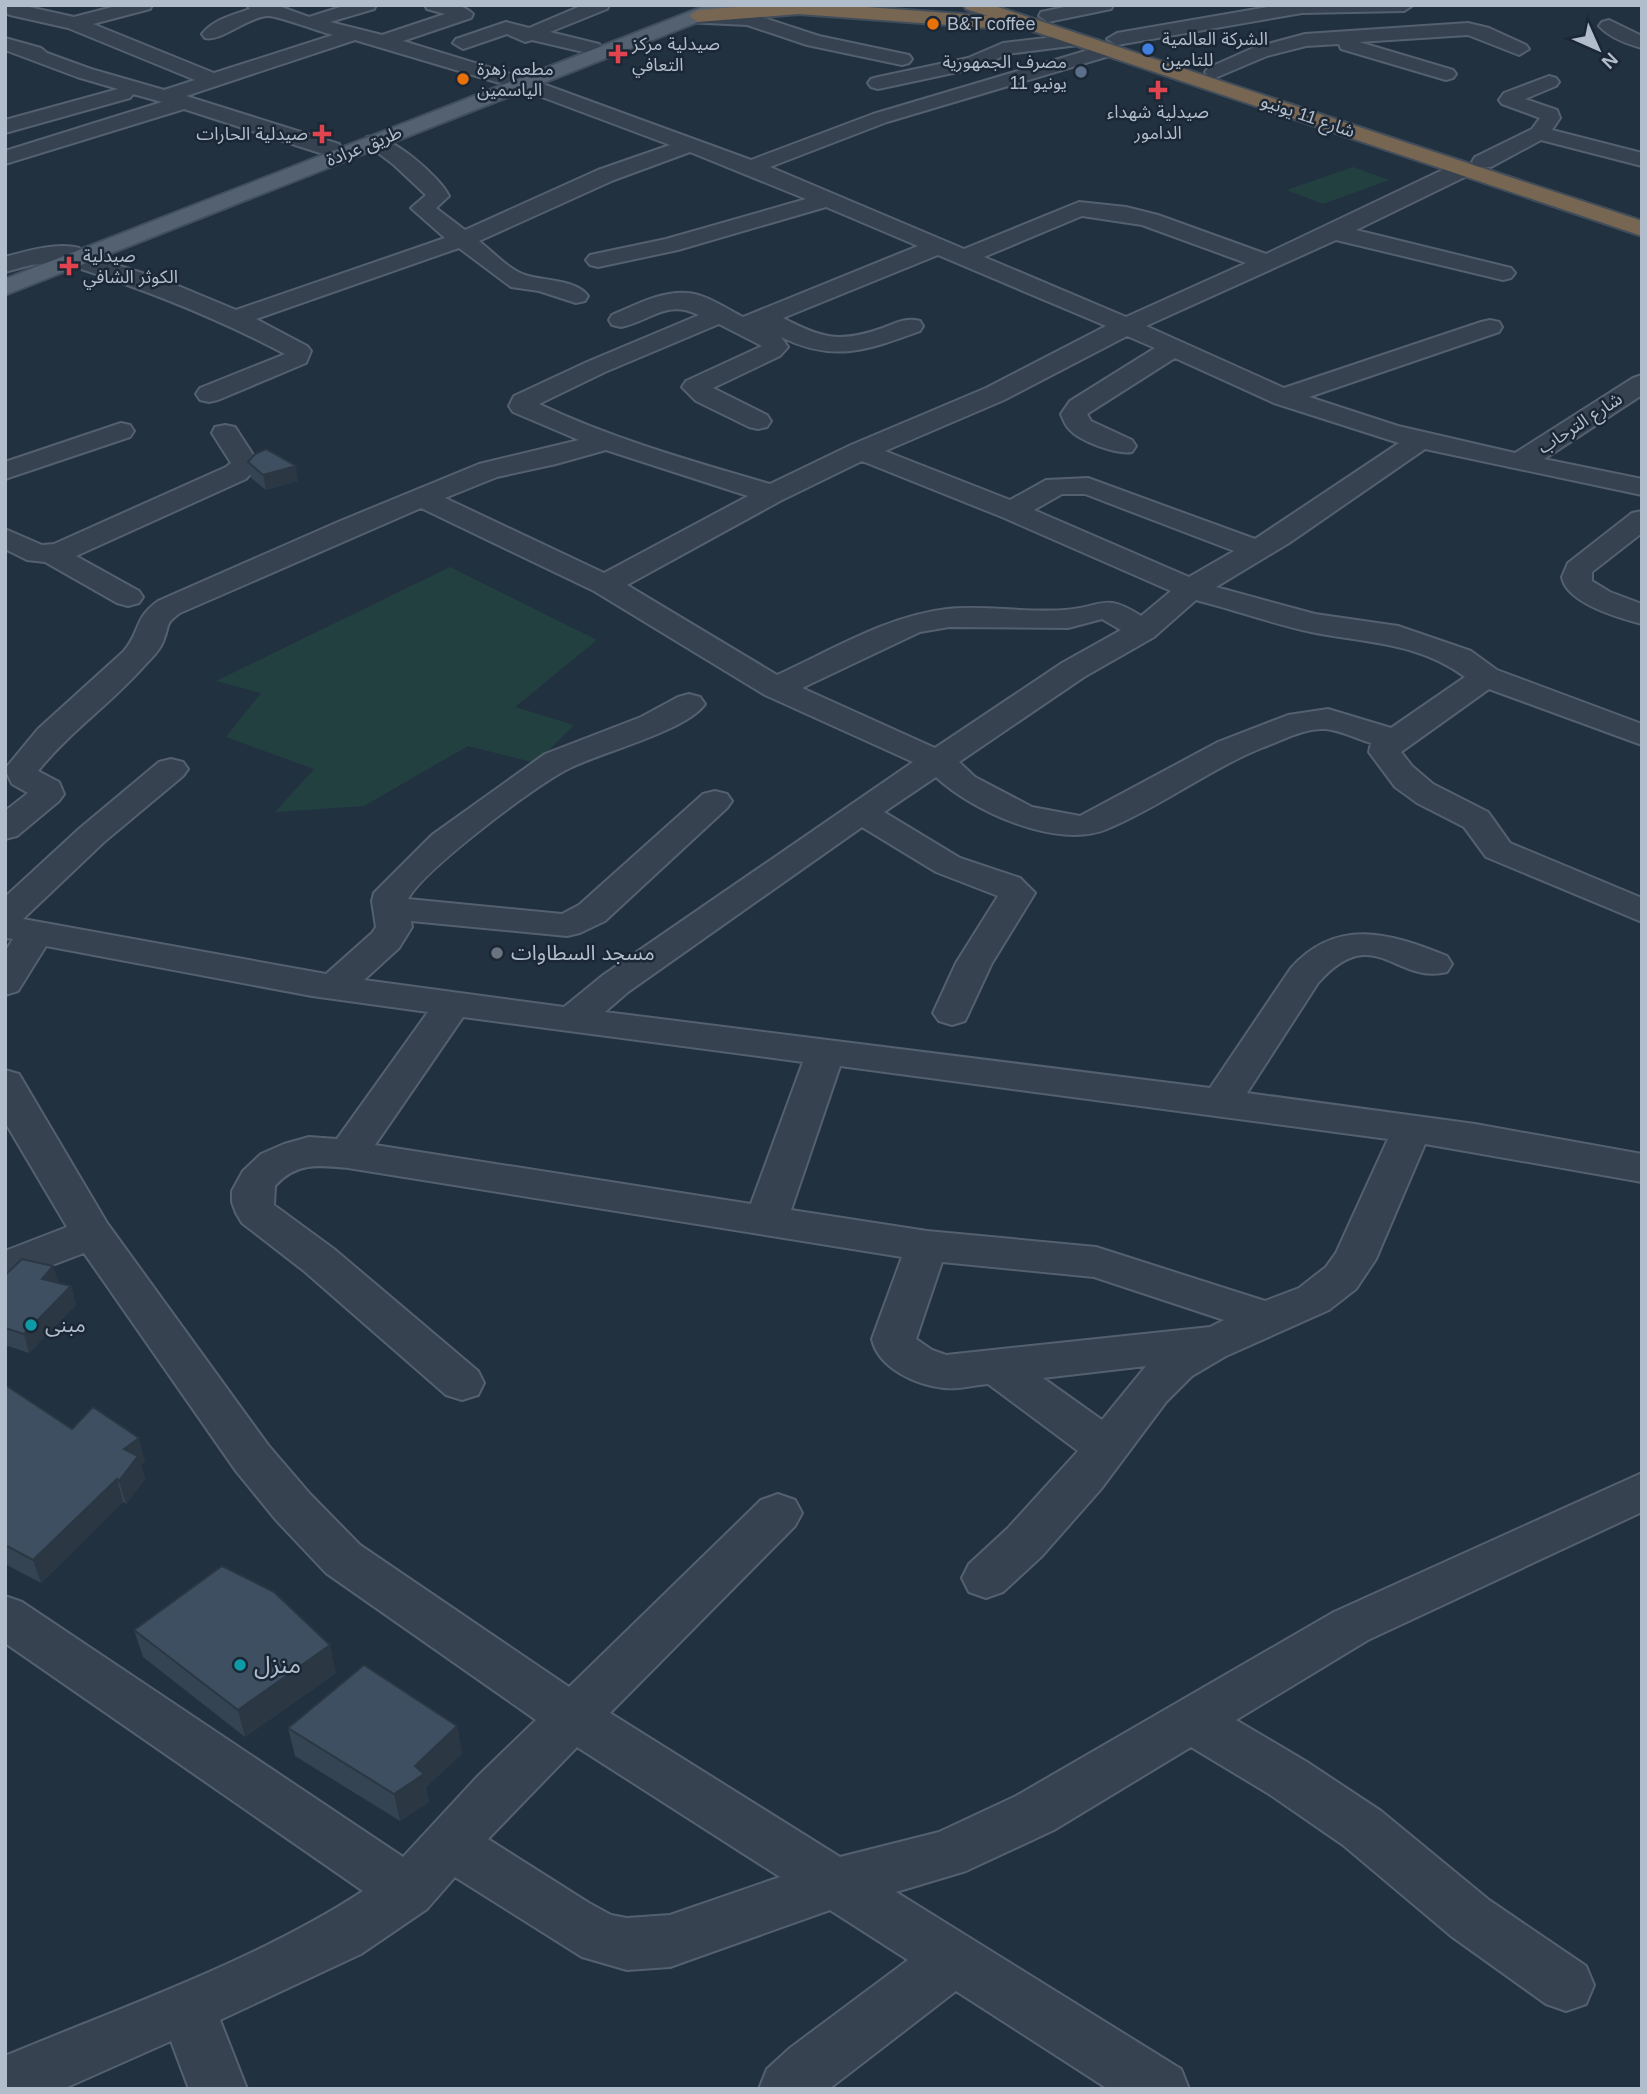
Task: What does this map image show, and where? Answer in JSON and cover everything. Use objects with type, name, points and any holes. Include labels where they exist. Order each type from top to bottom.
[{"type":"highway","points":[[818,5],[889,11],[918,5]]},
{"type":"highway","name":"شارع 11 يونيو","points":[[973,5],[1044,17],[1080,40],[1113,44],[1214,72],[1642,229]]},
{"type":"highway","name":"شارع 11 يونيو","points":[[1014,5],[1113,44],[1473,165],[1642,215]]},
{"type":"highway","points":[[697,13],[799,8],[978,20],[1044,17]]},
{"type":"main road","name":"طريق عرادة","points":[[518,82],[592,48],[724,5]]},
{"type":"main road","name":"طريق عرادة","points":[[5,288],[74,256],[331,149],[438,113],[697,13]]},
{"type":"main road","name":"طريق عرادة","points":[[5,278],[74,256],[375,142],[438,113]]},
{"type":"street","points":[[74,23],[143,5]]},
{"type":"street","points":[[309,23],[367,5]]},
{"type":"street","points":[[383,41],[464,14],[434,5]]},
{"type":"street","points":[[497,49],[600,5]]},
{"type":"street","points":[[1044,17],[1104,5]]},
{"type":"street","points":[[751,167],[880,118],[1113,44],[1302,7],[1404,5]]},
{"type":"street","points":[[18,7],[74,23],[213,80]]},
{"type":"street","points":[[212,34],[225,24],[263,7],[309,23],[383,41],[518,82],[751,167],[1126,326],[1283,397],[1351,421],[1421,440],[1519,463],[1642,487]]},
{"type":"street","points":[[697,13],[749,19],[814,41],[902,59]]},
{"type":"street","points":[[1609,26],[1642,42]]},
{"type":"street","points":[[463,43],[504,27],[592,48]]},
{"type":"street","points":[[1214,72],[1260,52],[1323,38],[1468,29],[1482,32],[1518,49]]},
{"type":"street","points":[[5,158],[175,99],[213,80],[351,35]]},
{"type":"street","points":[[1323,38],[1446,75]]},
{"type":"street","points":[[878,83],[974,63],[1003,49],[1080,40]]},
{"type":"street","points":[[5,44],[34,52],[40,57],[84,74],[175,99],[331,149]]},
{"type":"street","points":[[605,585],[772,494],[861,451],[995,394],[1126,326],[1334,232],[1539,133],[1550,114],[1509,100],[1549,82]]},
{"type":"street","points":[[5,127],[139,89]]},
{"type":"street","points":[[1539,133],[1642,160]]},
{"type":"street","points":[[375,142],[402,160],[437,193],[438,196],[422,208],[519,282],[543,284],[576,296]]},
{"type":"street","points":[[235,318],[464,239],[606,176],[690,145]]},
{"type":"street","points":[[598,260],[670,245],[827,200]]},
{"type":"street","points":[[964,257],[1079,209],[1097,208],[1135,216],[1265,262]]},
{"type":"street","points":[[1334,232],[1503,273]]},
{"type":"street","points":[[772,494],[688,469],[564,426],[524,408],[522,404],[596,367],[743,319],[938,246]]},
{"type":"street","points":[[5,265],[29,258],[74,256],[235,318],[292,347],[299,355],[291,362],[209,394]]},
{"type":"street","points":[[621,320],[677,300],[697,302],[825,344],[856,344],[911,326]]},
{"type":"street","points":[[743,319],[754,334],[771,340],[775,347],[695,387],[705,395],[758,421]]},
{"type":"street","points":[[1283,397],[1490,327]]},
{"type":"street","points":[[1122,446],[1080,426],[1074,414],[1079,407],[1174,347]]},
{"type":"street","name":"شارع الترحاب","points":[[1519,463],[1642,383]]},
{"type":"street","points":[[5,471],[121,431]]},
{"type":"street","points":[[5,538],[37,554],[51,554],[71,548],[131,518],[236,473],[245,464],[225,433]]},
{"type":"street","points":[[5,829],[47,794],[47,789],[24,777],[21,770],[49,737],[127,667],[148,643],[149,625],[153,617],[169,607],[294,551],[489,470],[555,456],[609,440]]},
{"type":"street","points":[[572,1020],[615,984],[861,812],[940,762],[1073,670],[1143,631],[1191,589],[1258,550],[1421,440]]},
{"type":"street","points":[[861,451],[1012,511],[1191,589],[1313,623],[1387,633],[1460,658],[1486,677],[1642,735]]},
{"type":"street","points":[[1012,511],[1056,486],[1088,486],[1258,550]]},
{"type":"street","points":[[423,498],[605,585],[776,688],[940,762],[963,784],[1023,816],[1081,825],[1095,822],[1230,749],[1299,722],[1328,719],[1395,740]]},
{"type":"street","points":[[1642,519],[1578,569],[1576,578],[1579,585],[1590,593],[1642,615]]},
{"type":"street","points":[[51,554],[128,597]]},
{"type":"street","points":[[776,688],[912,624],[949,618],[1068,619],[1101,610],[1114,612],[1143,631]]},
{"type":"street","points":[[1486,677],[1386,745],[1385,752],[1390,762],[1435,800],[1473,817],[1484,827],[1490,842],[1497,850],[1642,911]]},
{"type":"street","points":[[334,987],[386,940],[394,927],[392,893],[433,851],[534,775],[557,761],[652,724],[689,704]]},
{"type":"street","points":[[5,982],[16,925],[92,835],[171,769]]},
{"type":"street","points":[[391,909],[462,913],[556,925],[576,922],[592,913],[715,801]]},
{"type":"street","points":[[861,812],[948,865],[1007,886],[1017,893],[974,963],[952,1013]]},
{"type":"street","points":[[16,925],[334,987],[572,1020],[1221,1102],[1412,1129],[1642,1168]]},
{"type":"street","points":[[1221,1102],[1314,962],[1329,951],[1348,946],[1377,945],[1399,950],[1434,964]]},
{"type":"street","points":[[348,1154],[453,1003]]},
{"type":"street","points":[[766,1221],[826,1052]]},
{"type":"street","points":[[5,1083],[92,1233],[252,1458],[293,1507],[343,1559],[571,1716],[1160,2089]]},
{"type":"street","points":[[986,1578],[1034,1533],[1086,1476],[1150,1390],[1176,1364],[1267,1318],[1314,1299],[1341,1278],[1355,1259],[1412,1129]]},
{"type":"street","points":[[462,1383],[319,1260],[257,1213],[250,1203],[250,1192],[261,1176],[277,1162],[311,1151],[348,1154],[927,1246],[1096,1262],[1267,1318]]},
{"type":"street","points":[[5,1268],[92,1233]]},
{"type":"street","points":[[927,1246],[894,1339],[896,1348],[916,1362],[945,1372],[1217,1342]]},
{"type":"street","points":[[994,1365],[1106,1448]]},
{"type":"street","points":[[452,1844],[570,1922],[601,1938],[627,1944],[670,1941],[835,1883],[947,1854],[1035,1813],[1351,1626],[1642,1491]]},
{"type":"street","points":[[5,2085],[187,2007],[341,1936],[408,1891],[496,1793],[571,1716],[778,1513]]},
{"type":"street","points":[[5,1616],[408,1891]]},
{"type":"street","points":[[1192,1721],[1288,1778],[1362,1828],[1470,1918],[1566,1985]]},
{"type":"street","points":[[788,2089],[810,2068],[953,1960]]},
{"type":"street","points":[[187,2007],[218,2089]]},
{"type":"green space","points":[[1353,167],[1389,180],[1323,204],[1287,190]]},
{"type":"green space","points":[[450,567],[597,640],[515,707],[574,725],[536,763],[468,746],[364,806],[275,812],[314,769],[226,737],[261,693],[216,681]]},
{"type":"building","points":[[266,449],[296,466],[263,475],[248,462],[255,454]]},
{"type":"building","points":[[22,1259],[53,1266],[42,1279],[71,1286],[24,1334],[5,1328],[5,1275]]},
{"type":"building","points":[[7,1386],[72,1429],[93,1407],[139,1438],[124,1449],[138,1456],[119,1481],[117,1479],[33,1560],[5,1545]]},
{"type":"building","name":"منزل","points":[[222,1566],[274,1592],[330,1645],[238,1710],[134,1630]]},
{"type":"building","name":"منزل","points":[[364,1665],[457,1726],[415,1766],[424,1774],[394,1794],[288,1728]]},
{"type":"place","name":"B&T coffee","points":[[933,24]]},
{"type":"place","name":"الشركة العالمية للتامين","points":[[1148,49]]},
{"type":"place","name":"صيدلية مركز التعافي","points":[[618,54]]},
{"type":"place","name":"مصرف الجمهورية 11 يونيو","points":[[1081,72]]},
{"type":"place","name":"مطعم زهرة الياسمين","points":[[463,79]]},
{"type":"place","name":"صيدلية شهداء الدامور","points":[[1158,90]]},
{"type":"place","name":"صيدلية الحارات","points":[[322,134]]},
{"type":"place","name":"صيدلية الكوثر الشافي","points":[[69,266]]},
{"type":"place","name":"مسجد السطاوات","points":[[497,953]]},
{"type":"place","name":"مبنى","points":[[31,1325]]},
{"type":"place","name":"منزل","points":[[240,1665]]}]
